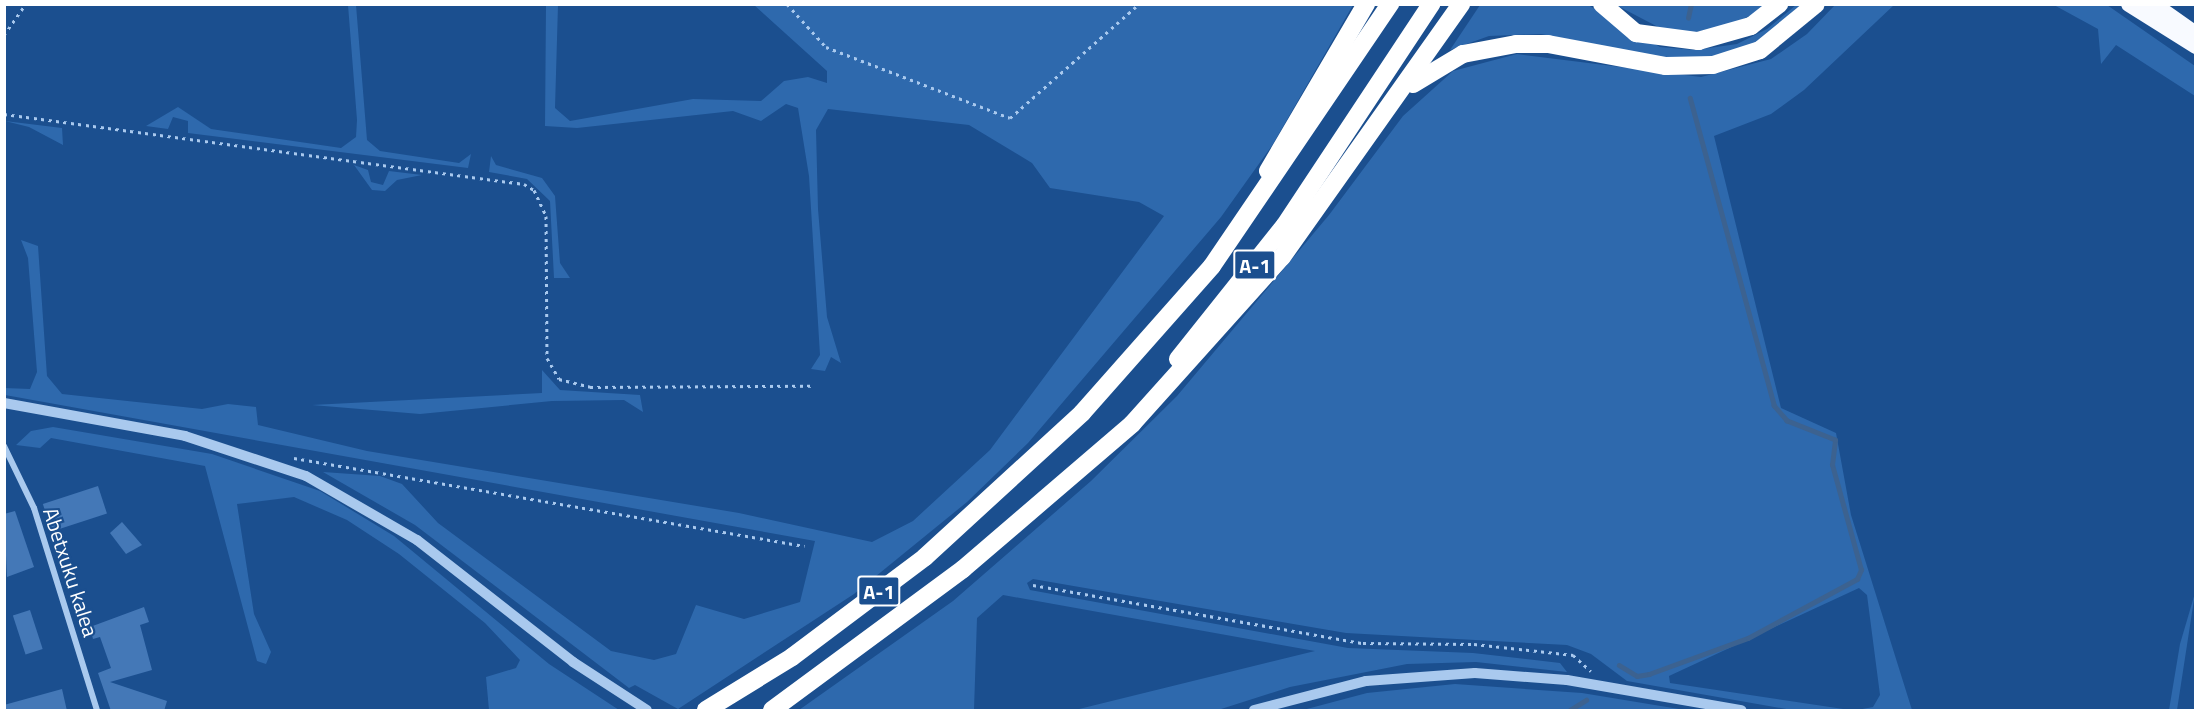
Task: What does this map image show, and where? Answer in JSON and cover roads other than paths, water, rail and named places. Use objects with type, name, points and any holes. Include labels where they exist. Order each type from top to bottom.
[{"type":"highway","points":[[1212,266],[1366,4]]},
{"type":"highway","name":"A-1","points":[[706,711],[792,657],[992,500],[1133,359],[1212,266],[1390,4]]},
{"type":"highway","name":"A-1","points":[[772,711],[897,622],[1044,498],[1167,371],[1252,269],[1431,4]]},
{"type":"highway","points":[[1044,498],[1132,424],[1235,313],[1404,90],[1461,4]]},
{"type":"highway","points":[[1602,4],[1636,33],[1698,41],[1751,26],[1779,4]]},
{"type":"highway","points":[[1404,90],[1463,54],[1516,44],[1548,44],[1666,66],[1713,65],[1768,45],[1816,4]]},
{"type":"highway","points":[[2129,4],[2196,46]]},
{"type":"highway","points":[[2153,4],[2196,34]]},
{"type":"street","points":[[4,403],[186,436],[306,476],[417,540],[626,699],[647,711]]},
{"type":"street","name":"Abetxuku kalea","points":[[4,446],[34,508],[97,711]]},
{"type":"street","points":[[1254,711],[1312,693],[1420,674],[1526,675],[1607,686],[1741,711]]},
{"type":"waterway","points":[[1688,18],[1691,4]]},
{"type":"waterway","points":[[1619,665],[1637,676],[1649,674],[1748,638],[1857,579],[1861,570],[1832,465],[1835,440],[1787,421],[1774,406],[1690,98]]},
{"type":"waterway","points":[[1570,710],[1586,700]]}]
